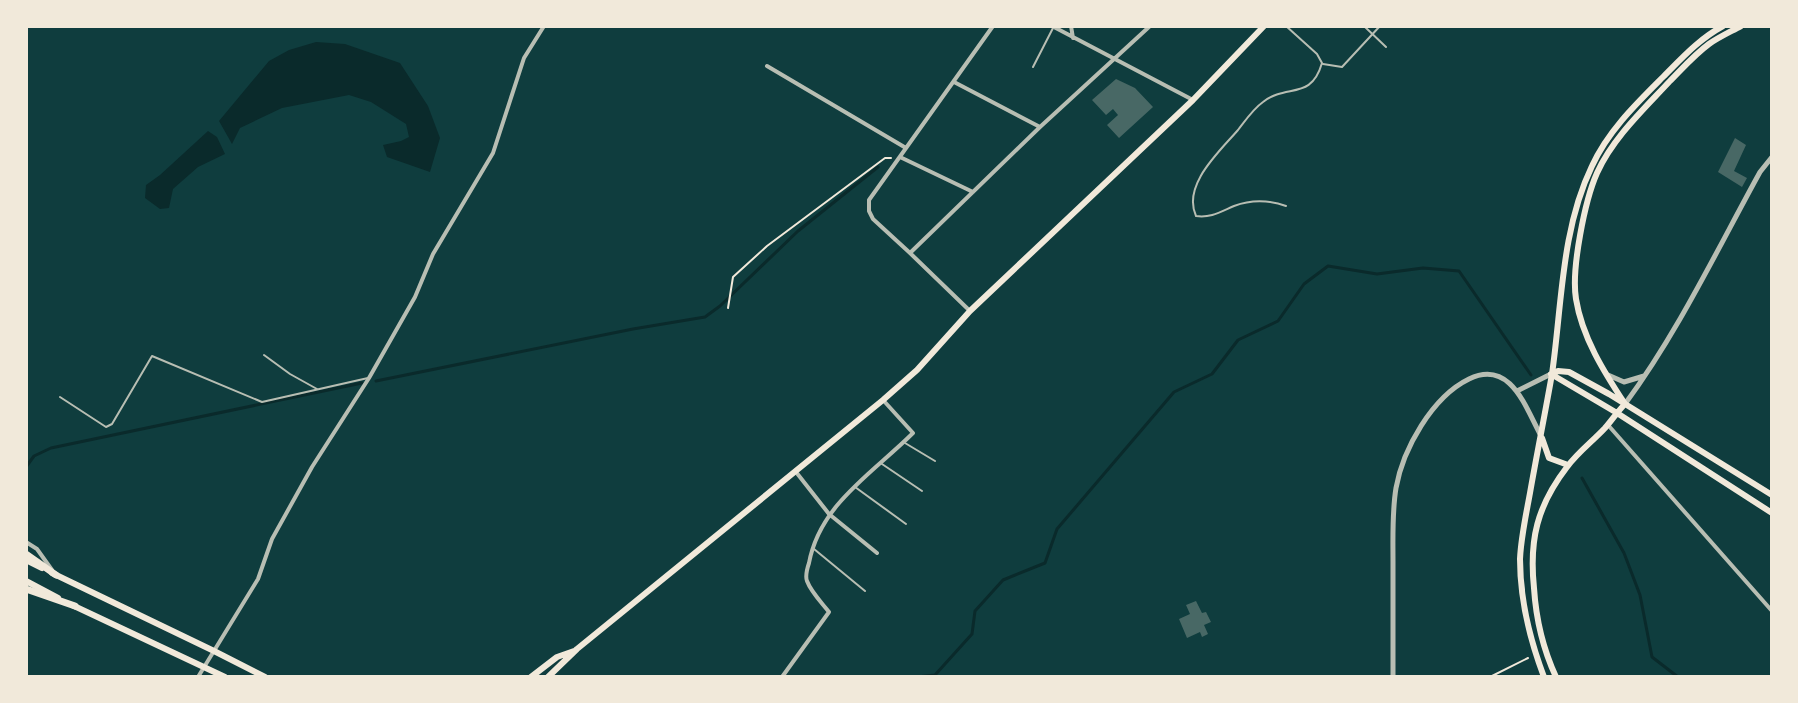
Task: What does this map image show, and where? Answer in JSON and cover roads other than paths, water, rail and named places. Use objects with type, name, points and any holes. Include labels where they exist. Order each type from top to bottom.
[{"type":"highway","points":[[26,554],[56,575]]},
{"type":"highway","points":[[26,589],[75,606]]},
{"type":"main road","points":[[548,677],[577,649],[917,370],[970,311],[1193,100],[1264,26]]},
{"type":"main road","points":[[1544,677],[1523,603],[1520,558],[1551,374],[1568,243],[1583,186],[1592,165],[1629,112],[1693,47],[1723,26]]},
{"type":"main road","points":[[1625,404],[1605,374],[1584,328],[1576,298],[1576,266],[1592,188],[1608,154],[1635,119],[1693,58],[1711,43],[1741,26]]},
{"type":"main road","points":[[1551,374],[1569,372],[1772,495]]},
{"type":"main road","points":[[1551,374],[1772,513]]},
{"type":"main road","points":[[1556,677],[1536,613],[1533,536],[1539,514],[1568,465],[1625,404]]},
{"type":"main road","points":[[1540,435],[1549,458],[1568,465]]},
{"type":"main road","points":[[26,560],[265,677]]},
{"type":"main road","points":[[26,581],[225,677]]},
{"type":"main road","points":[[531,677],[557,657],[577,649]]},
{"type":"street","points":[[198,677],[258,579],[272,539],[312,467],[369,378],[415,297],[433,254],[493,153],[524,58],[544,26]]},
{"type":"street","points":[[970,311],[873,219],[869,200],[993,26]]},
{"type":"street","points":[[1052,26],[1193,100]]},
{"type":"street","points":[[1071,26],[1073,38]]},
{"type":"street","points":[[910,253],[1150,26]]},
{"type":"street","points":[[767,66],[906,148]]},
{"type":"street","points":[[954,82],[1040,127]]},
{"type":"street","points":[[900,157],[973,192]]},
{"type":"street","points":[[1625,404],[1685,309],[1760,172],[1772,157]]},
{"type":"street","points":[[1393,677],[1393,521],[1396,487],[1422,423],[1462,383],[1484,374],[1494,375],[1504,379],[1517,391],[1540,435]]},
{"type":"street","points":[[1517,391],[1551,374]]},
{"type":"street","points":[[1605,374],[1624,382],[1645,376]]},
{"type":"street","points":[[782,677],[829,612],[807,581],[806,574],[812,548],[829,514],[853,487],[913,433],[883,400]]},
{"type":"street","points":[[1608,425],[1772,611]]},
{"type":"street","points":[[796,472],[829,514],[877,553]]},
{"type":"street","points":[[26,542],[37,549],[56,575]]},
{"type":"lane","points":[[1033,67],[1052,26]]},
{"type":"lane","points":[[1286,26],[1317,54],[1322,63],[1318,76],[1310,86],[1263,101],[1200,176],[1193,196],[1193,210],[1196,216],[1207,217],[1237,205],[1270,200],[1286,206]]},
{"type":"lane","points":[[1364,26],[1386,47]]},
{"type":"lane","points":[[1322,63],[1342,67],[1380,26]]},
{"type":"lane","points":[[264,355],[318,389]]},
{"type":"lane","points":[[60,397],[106,427],[112,424],[152,356],[262,402],[369,378]]},
{"type":"lane","points":[[904,442],[935,461]]},
{"type":"lane","points":[[881,463],[922,491]]},
{"type":"lane","points":[[853,487],[906,524]]},
{"type":"lane","points":[[812,548],[865,591]]},
{"type":"water","points":[[316,42],[345,44],[400,63],[428,106],[440,138],[430,172],[387,157],[383,145],[409,137],[406,124],[371,102],[349,95],[282,108],[240,128],[232,144],[219,121],[269,61],[289,50]]},
{"type":"water","points":[[208,131],[217,137],[225,154],[198,167],[173,189],[169,208],[160,209],[145,198],[146,185]]},
{"type":"waterway","points":[[376,381],[705,317],[798,231],[878,167]]},
{"type":"waterway","points":[[917,677],[935,675],[972,634],[975,611],[1003,580],[1045,563],[1057,529],[1174,392],[1212,374],[1238,340],[1278,321],[1304,284],[1328,266],[1377,274],[1423,268],[1459,271],[1531,375]]},
{"type":"waterway","points":[[26,467],[34,456],[51,448],[362,383]]},
{"type":"waterway","points":[[1582,478],[1624,553],[1640,595],[1652,657],[1678,677]]}]
